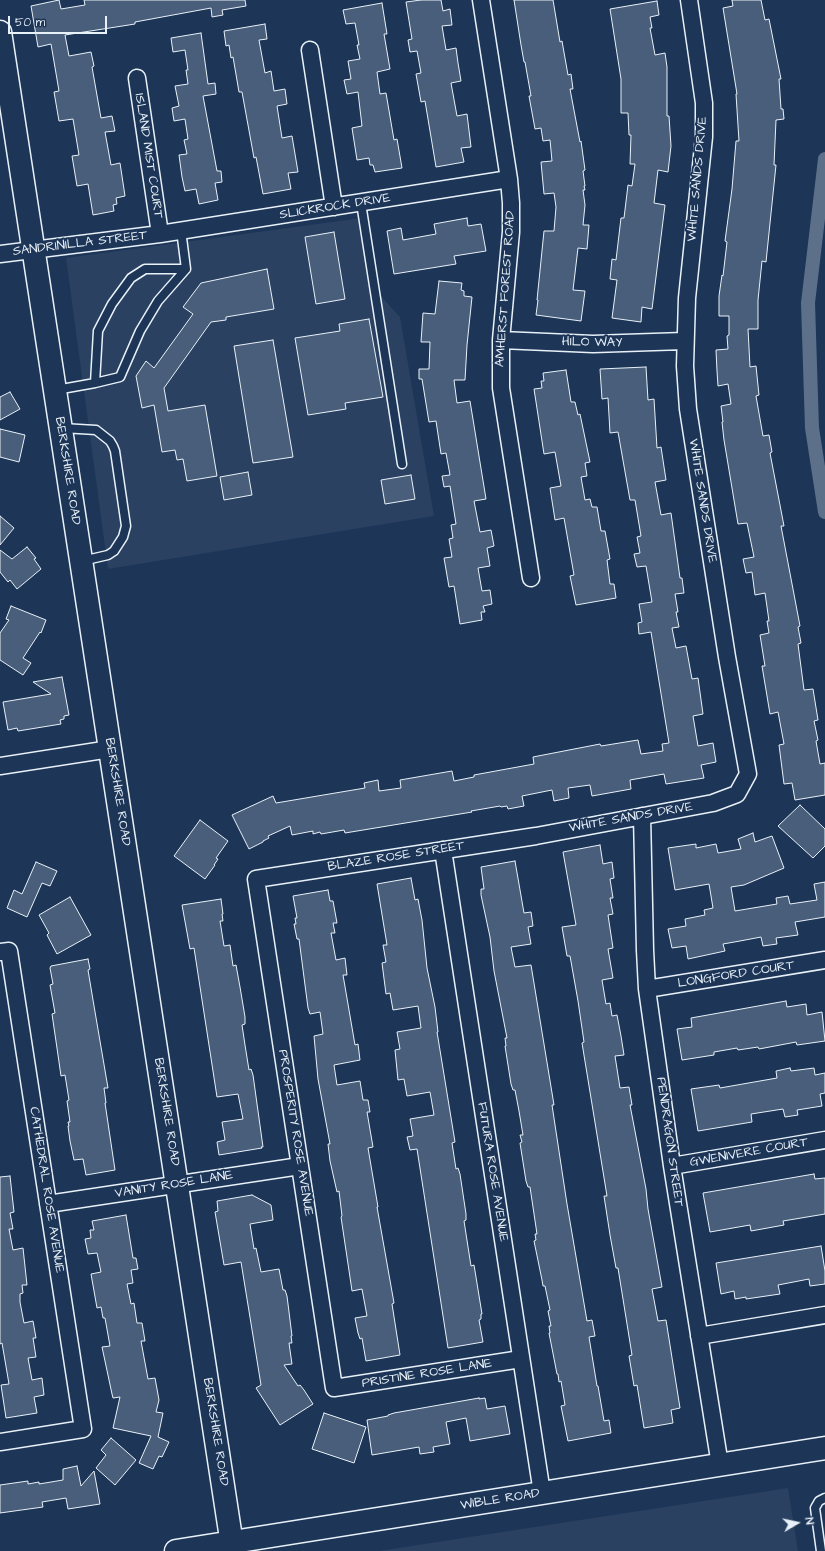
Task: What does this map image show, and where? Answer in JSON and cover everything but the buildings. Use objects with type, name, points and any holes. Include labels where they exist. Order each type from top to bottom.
[{"type":"street","name":"AMHERST FOREST ROAD","points":[[481,0],[512,203],[511,232],[501,340],[501,388],[531,578]]},
{"type":"street","name":"WHITE SANDS DRIVE","points":[[536,836],[713,803],[737,794],[748,774],[727,657],[688,409],[684,341],[687,298],[704,137],[704,103],[689,0]]},
{"type":"street","name":"BERKSHIRE ROAD","points":[[0,32],[233,1547]]},
{"type":"street","points":[[310,50],[334,207]]},
{"type":"street","name":"ISLAND MIST COURT","points":[[137,78],[160,234]]},
{"type":"street","name":"SLICKROCK DRIVE","points":[[160,234],[509,179]]},
{"type":"street","name":"SANDRINILLA STREET","points":[[0,254],[160,234]]},
{"type":"street","name":"HILO WAY","points":[[501,340],[593,344],[684,341]]},
{"type":"street","points":[[0,766],[110,749]]},
{"type":"street","name":"PENDRAGON STREET","points":[[642,816],[647,989],[672,1166],[720,1465]]},
{"type":"street","name":"BLAZE ROSE STREET","points":[[256,879],[536,836]]},
{"type":"street","name":"FUTURA ROSE AVENUE","points":[[443,850],[542,1493]]},
{"type":"street","name":"PROSPERITY ROSE AVENUE","points":[[256,879],[334,1388]]},
{"type":"street","name":"CATHEDRAL ROSE AVENUE","points":[[0,1442],[83,1429],[48,1204],[5,952]]},
{"type":"street","name":"LONGFORD COURT","points":[[647,989],[825,960]]},
{"type":"street","name":"GWENIVERE COURT","points":[[672,1166],[825,1140]]},
{"type":"street","name":"VANITY ROSE LANE","points":[[48,1204],[300,1166]]},
{"type":"street","points":[[700,1336],[825,1315]]},
{"type":"street","name":"PRISTINE ROSE LANE","points":[[334,1388],[521,1359]]},
{"type":"street","name":"WIBLE ROAD","points":[[187,1550],[233,1547],[542,1493],[825,1448]]},
{"type":"lane","points":[[360,203],[402,464]]},
{"type":"lane","points":[[55,390],[120,377],[140,331],[158,301],[186,269],[181,230]]},
{"type":"lane","points":[[95,383],[98,331],[112,304],[131,278],[145,269],[186,269]]},
{"type":"lane","points":[[61,428],[96,430],[104,435],[113,446],[117,466],[126,526],[123,537],[114,551],[108,555],[81,561]]},
{"type":"lane","points":[[821,1551],[815,1508],[819,1501],[825,1498]]},
{"type":"shaded area","points":[[369,217],[378,293],[400,317],[434,516],[108,569],[66,258]]},
{"type":"shaded area","points":[[788,1488],[798,1551],[379,1551]]},
{"type":"waterway","points":[[825,159],[808,303],[812,428],[825,512]]}]
